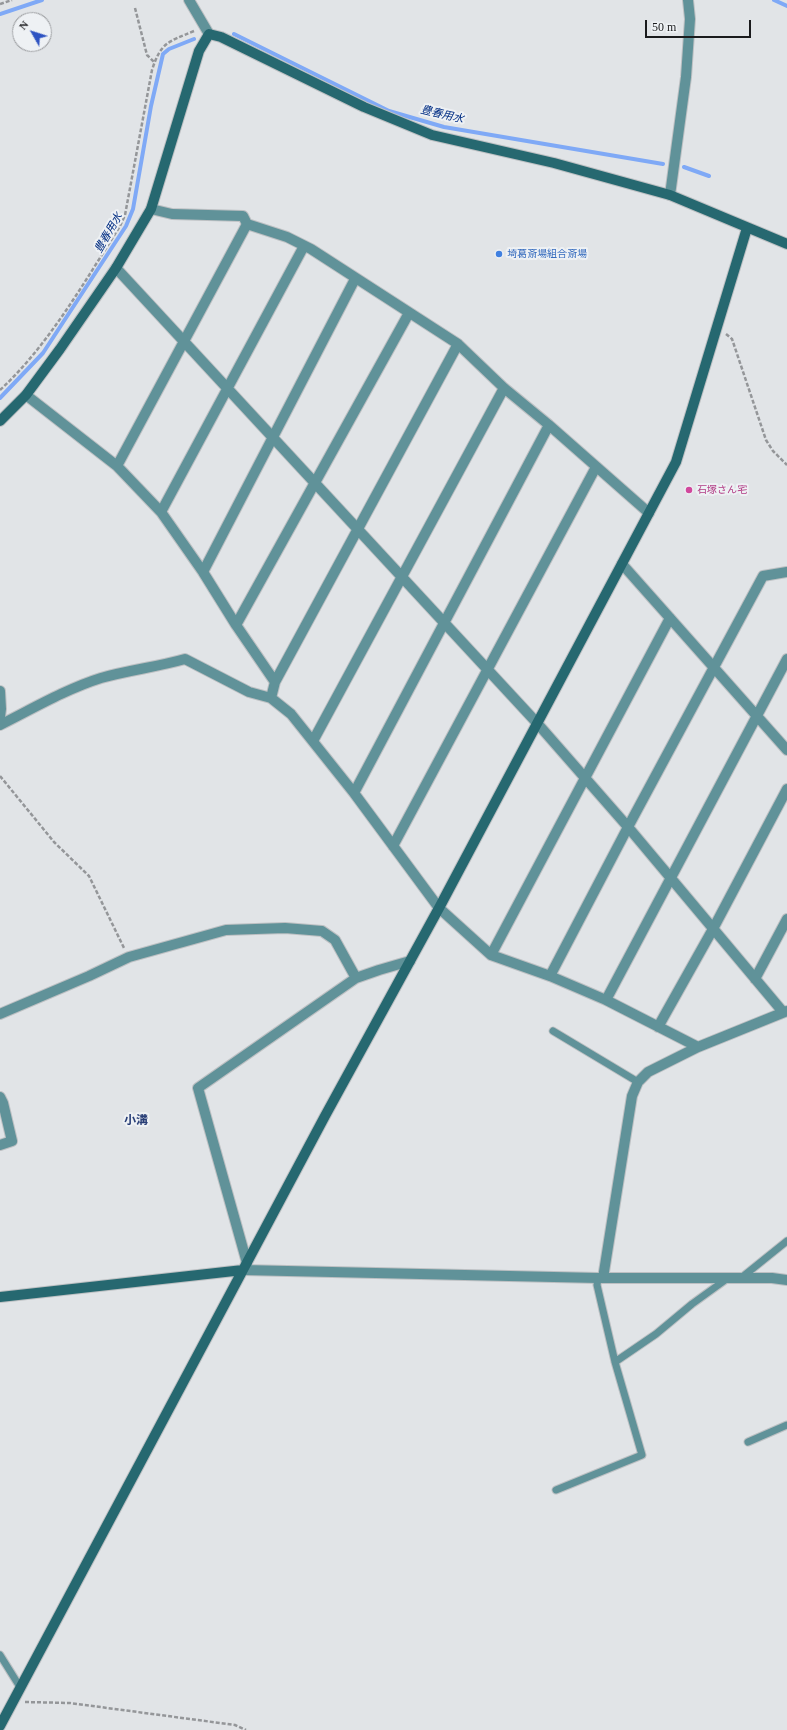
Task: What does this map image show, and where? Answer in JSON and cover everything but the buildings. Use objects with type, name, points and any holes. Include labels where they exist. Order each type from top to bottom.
[{"type":"street","points":[[189,0],[209,34],[221,37],[364,107],[432,135],[554,163],[670,195],[787,244]]},
{"type":"street","points":[[670,195],[686,78],[690,19],[688,0]]},
{"type":"street","points":[[0,421],[26,396],[116,268],[151,209],[199,51],[209,34]]},
{"type":"street","points":[[151,209],[172,214],[243,216],[247,224],[287,237],[304,246],[458,344],[504,388],[549,425],[649,513]]},
{"type":"street","points":[[117,466],[247,224]]},
{"type":"street","points":[[0,1726],[439,908],[676,462],[747,228]]},
{"type":"street","points":[[161,512],[304,246]]},
{"type":"street","points":[[116,268],[184,343],[274,438],[400,577],[537,723],[628,827],[755,979],[785,1012],[698,1047],[648,1072],[638,1082],[632,1096],[600,1278]]},
{"type":"street","points":[[204,572],[355,279]]},
{"type":"street","points":[[236,625],[409,312]]},
{"type":"street","points":[[271,698],[275,682],[458,344]]},
{"type":"street","points":[[313,741],[400,577],[504,388]]},
{"type":"street","points":[[26,396],[117,466],[161,512],[204,572],[236,625],[275,682]]},
{"type":"street","points":[[354,793],[549,425]]},
{"type":"street","points":[[393,846],[596,467]]},
{"type":"street","points":[[622,564],[787,750]]},
{"type":"street","points":[[550,976],[763,576],[787,572]]},
{"type":"street","points":[[491,955],[670,618]]},
{"type":"street","points":[[0,725],[66,693],[100,679],[137,670],[162,666],[185,659],[249,692],[271,698],[291,714],[313,741],[354,793],[439,908],[491,955],[550,976],[606,1000],[698,1047]]},
{"type":"street","points":[[606,1000],[787,659]]},
{"type":"street","points":[[0,690],[0,717]]},
{"type":"street","points":[[658,1027],[713,929],[787,789]]},
{"type":"street","points":[[755,979],[787,919]]},
{"type":"street","points":[[0,1014],[83,979],[129,957],[226,930],[285,928],[322,931],[335,940],[356,978]]},
{"type":"street","points":[[245,1267],[198,1088],[356,978],[410,961]]},
{"type":"street","points":[[0,1097],[3,1103],[12,1141],[0,1145]]},
{"type":"street","points":[[0,1297],[245,1267],[600,1278],[772,1278],[787,1280]]},
{"type":"lane","points":[[552,1031],[638,1082]]},
{"type":"lane","points":[[741,1278],[787,1241]]},
{"type":"lane","points":[[556,1490],[642,1455],[615,1362],[597,1285],[600,1278]]},
{"type":"lane","points":[[615,1362],[656,1334],[692,1304],[728,1278]]},
{"type":"lane","points":[[748,1442],[787,1425]]},
{"type":"lane","points":[[0,1655],[20,1687]]},
{"type":"path","points":[[0,4],[12,0]]},
{"type":"path","points":[[135,8],[147,55],[150,60],[155,63]]},
{"type":"path","points":[[0,390],[10,381],[45,340],[125,215],[157,56],[164,46],[170,41],[196,31]]},
{"type":"path","points":[[717,325],[732,339],[766,440],[773,451],[787,465]]},
{"type":"path","points":[[0,776],[54,842],[89,876],[129,957]]},
{"type":"path","points":[[12,1702],[85,1705],[235,1725],[246,1730]]},
{"type":"waterway","name":"豊春用水","points":[[0,14],[42,0]]},
{"type":"waterway","name":"豊春用水","points":[[774,0],[787,6]]},
{"type":"waterway","name":"豊春用水","points":[[234,34],[389,111],[444,127],[663,164]]},
{"type":"waterway","name":"豊春用水","points":[[0,398],[43,353],[126,226],[133,209],[151,106],[163,54],[169,49],[194,39]]},
{"type":"waterway","name":"豊春用水","points":[[684,167],[709,176]]},
{"type":"place","name":"埼葛斎場組合斎場","points":[[499,254]]},
{"type":"place","name":"石塚さん宅","points":[[689,490]]},
{"type":"district","name":"小溝","points":[[136,1121]]}]
